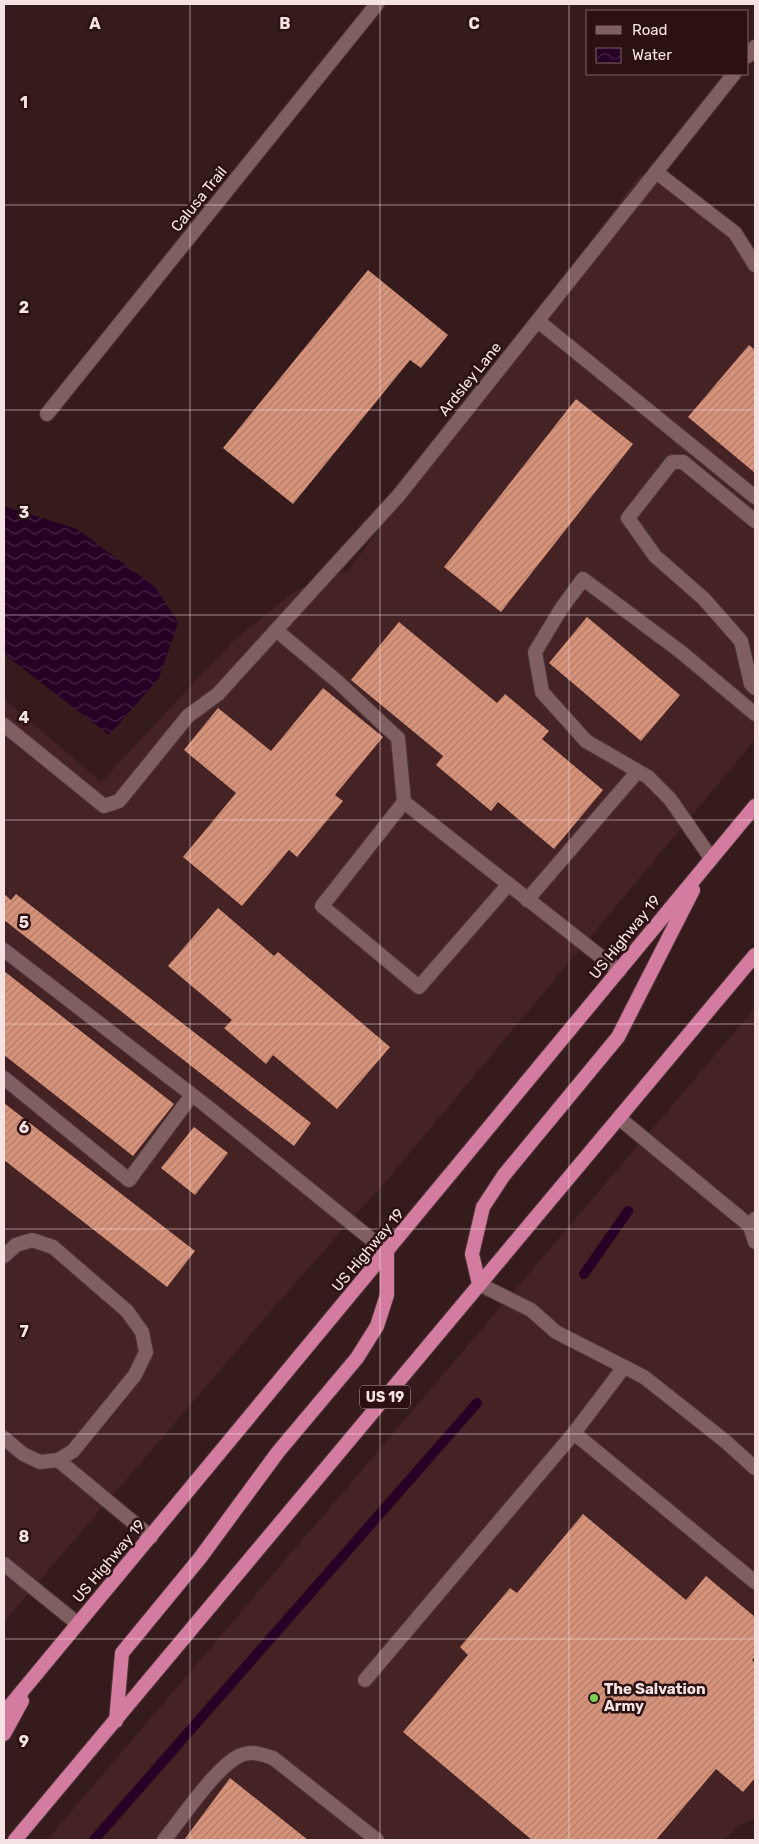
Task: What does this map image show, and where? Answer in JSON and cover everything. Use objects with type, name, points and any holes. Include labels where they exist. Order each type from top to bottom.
[{"type":"highway","name":"US Highway 19","points":[[4,1713],[755,806]]},
{"type":"highway","points":[[479,1284],[472,1254],[483,1208],[504,1175],[618,1037],[708,863]]},
{"type":"highway","name":"US 19","points":[[15,1840],[755,955]]},
{"type":"highway","points":[[116,1721],[122,1653],[200,1558],[278,1452],[357,1358],[377,1326],[387,1295],[387,1252]]},
{"type":"highway","points":[[4,1734],[36,1674]]},
{"type":"street","name":"Calusa Trail","points":[[47,414],[378,4]]},
{"type":"street","name":"Ardsley Lane","points":[[4,724],[104,806],[119,801],[188,716],[218,694],[399,495],[733,75]]},
{"type":"street","points":[[656,172],[735,233],[755,265]]},
{"type":"street","points":[[538,321],[755,497]]},
{"type":"street","points":[[755,521],[683,462],[672,462],[628,518],[655,556],[704,599],[741,641],[751,684],[755,688]]},
{"type":"street","points":[[708,863],[670,799],[648,777],[586,741],[542,692],[535,652],[561,609],[583,579],[682,652],[755,714]]},
{"type":"street","points":[[276,630],[338,682],[398,738],[404,802],[322,906],[419,987],[508,885]]},
{"type":"street","points":[[527,900],[638,771]]},
{"type":"street","points":[[404,802],[619,971]]},
{"type":"street","points":[[4,950],[192,1095],[387,1252]]},
{"type":"street","points":[[4,1078],[129,1180],[192,1095]]},
{"type":"street","points":[[619,1118],[753,1223],[755,1242]]},
{"type":"street","points":[[4,1256],[16,1245],[32,1240],[53,1247],[127,1311],[142,1332],[146,1352],[135,1375],[73,1451],[58,1460],[40,1462],[23,1454],[4,1438]]},
{"type":"street","points":[[479,1284],[531,1310],[556,1332],[644,1377],[725,1441],[755,1468]]},
{"type":"street","points":[[365,1680],[574,1433],[624,1367]]},
{"type":"street","points":[[574,1433],[755,1582]]},
{"type":"street","points":[[58,1460],[151,1536]]},
{"type":"street","points":[[4,1564],[78,1624]]},
{"type":"street","points":[[164,1840],[224,1766],[240,1755],[256,1752],[273,1758],[377,1840]]},
{"type":"shaded area","points":[[641,173],[755,249],[755,740],[387,1180],[275,1306],[4,1622],[4,699],[101,782],[232,642],[296,590],[348,571]]},
{"type":"shaded area","points":[[755,1008],[755,1819],[739,1825],[724,1840],[47,1840]]},
{"type":"water","points":[[4,506],[77,529],[155,587],[178,622],[159,678],[109,735],[4,654]]},
{"type":"building","points":[[368,270],[448,335],[421,368],[410,360],[293,504],[223,448]]},
{"type":"building","points":[[749,345],[755,350],[755,473],[688,417]]},
{"type":"building","points":[[576,399],[633,444],[501,612],[444,567]]},
{"type":"building","points":[[587,617],[680,695],[641,741],[549,663]]},
{"type":"building","points":[[399,622],[497,703],[505,694],[549,731],[542,739],[603,790],[554,849],[498,802],[491,811],[436,765],[443,756],[351,680]]},
{"type":"building","points":[[323,688],[383,737],[335,795],[343,801],[297,857],[289,850],[242,906],[183,857],[236,793],[184,750],[218,708],[271,751]]},
{"type":"building","points":[[4,894],[11,900],[16,894],[311,1123],[294,1146],[4,920]]},
{"type":"building","points":[[218,908],[274,956],[278,952],[390,1047],[337,1109],[273,1055],[266,1064],[224,1028],[232,1020],[168,966]]},
{"type":"building","points":[[4,971],[174,1104],[133,1156],[4,1055]]},
{"type":"building","points":[[4,1103],[195,1251],[167,1287],[4,1160]]},
{"type":"building","points":[[194,1127],[228,1153],[195,1195],[161,1168]]},
{"type":"building","name":"The Salvation Army","points":[[583,1514],[686,1600],[706,1576],[755,1617],[755,1657],[752,1660],[755,1663],[755,1778],[743,1792],[716,1769],[656,1840],[532,1840],[403,1732],[468,1655],[460,1647],[510,1588],[517,1593]]},
{"type":"building","points":[[230,1778],[308,1840],[184,1840]]},
{"type":"waterway","points":[[584,1274],[628,1211]]},
{"type":"waterway","points":[[94,1840],[477,1403]]},
{"type":"place","name":"The Salvation Army","points":[[594,1698]]}]
